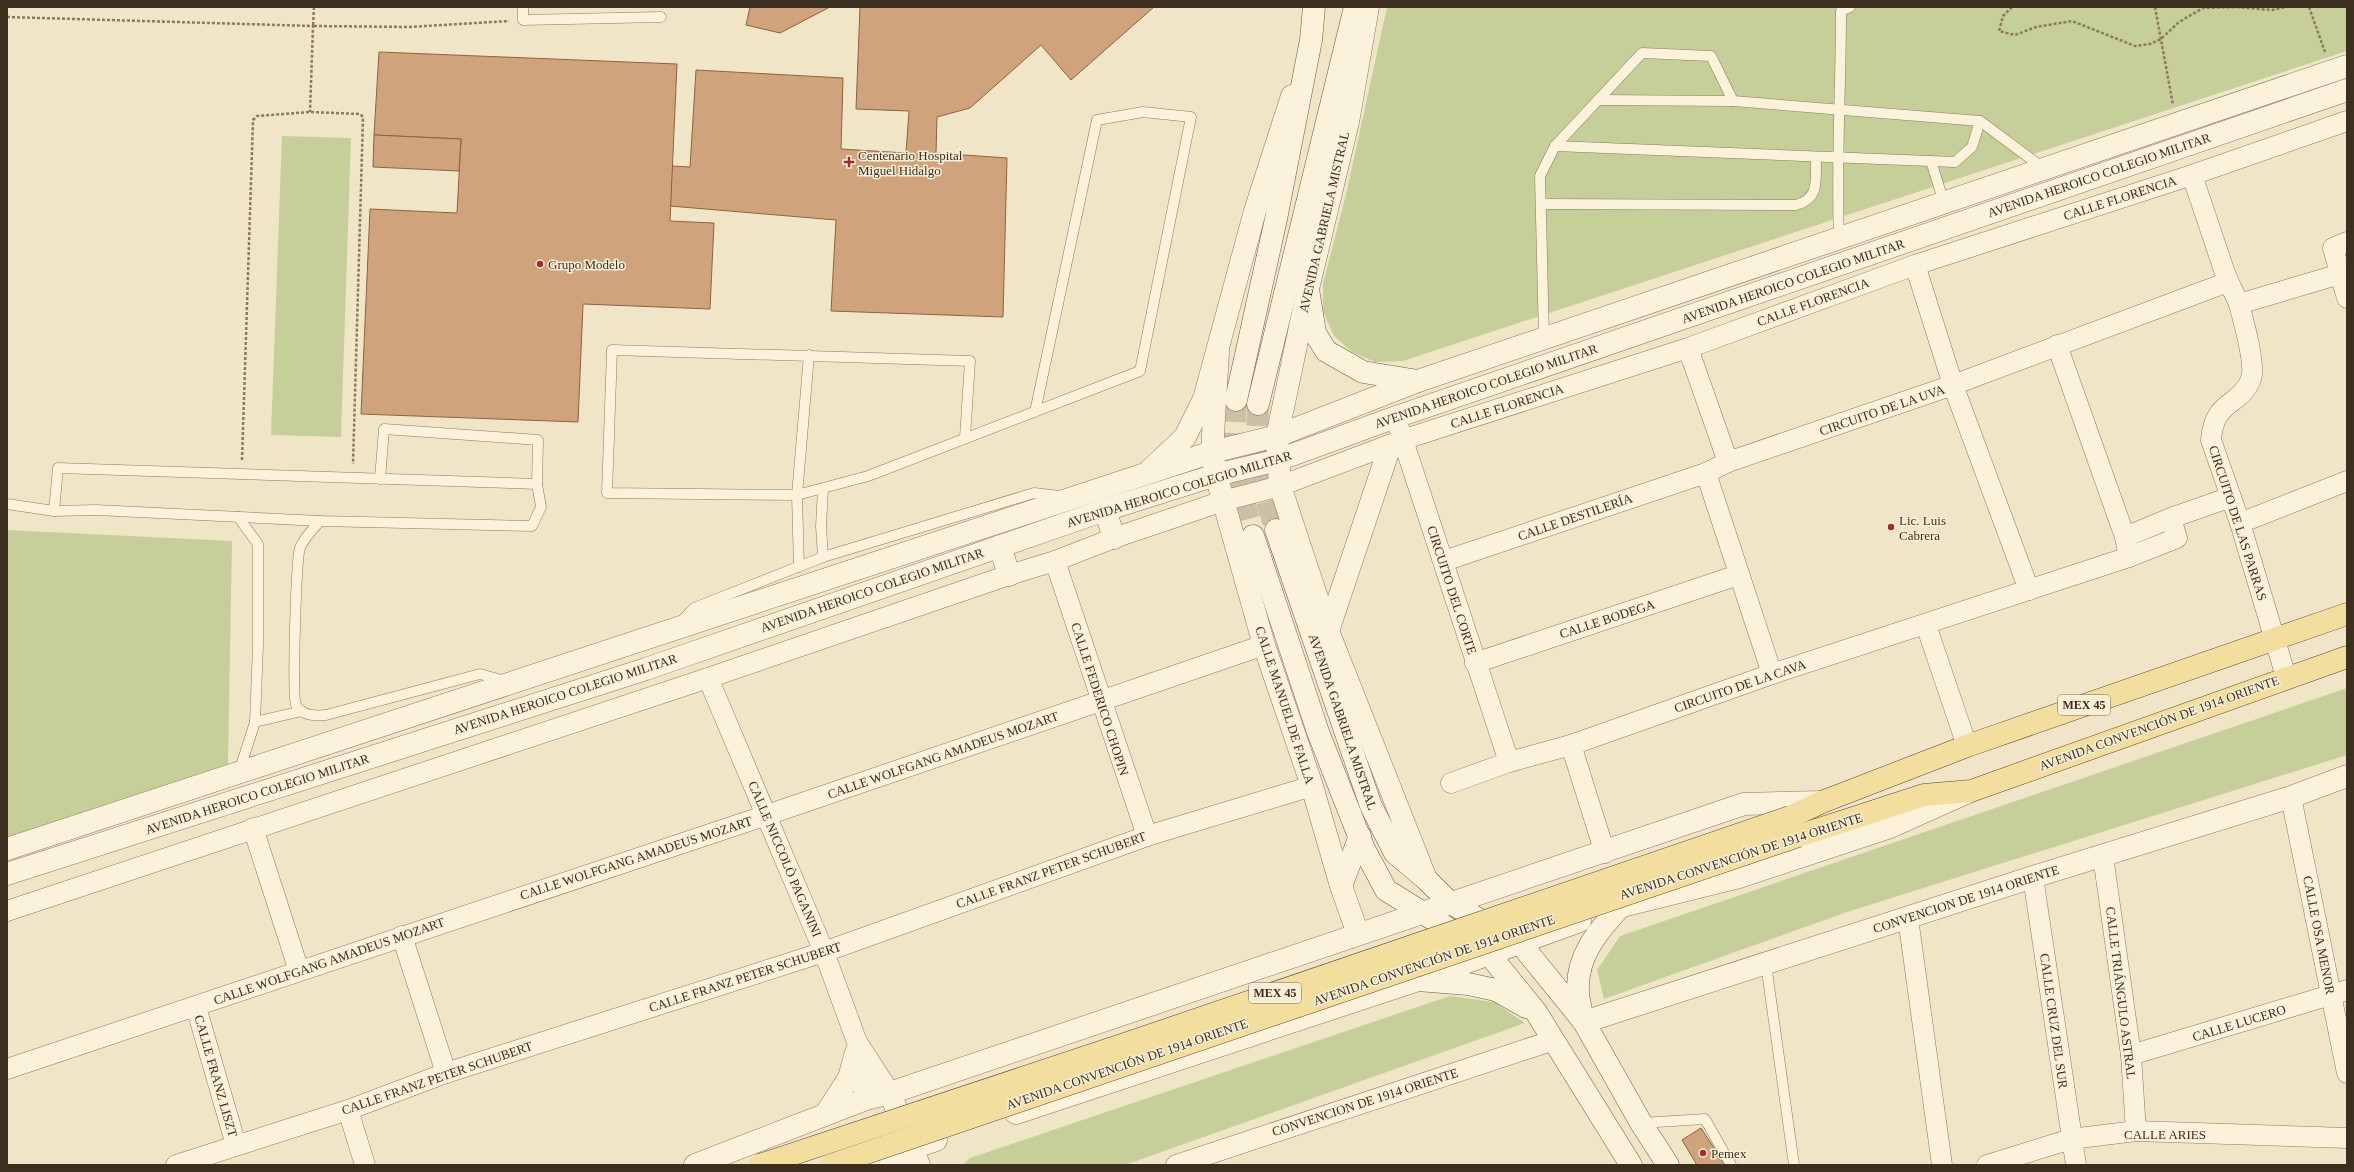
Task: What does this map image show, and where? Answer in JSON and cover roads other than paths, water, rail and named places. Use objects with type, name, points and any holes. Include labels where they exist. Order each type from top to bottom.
[{"type":"main road","name":"AVENIDA CONVENCIÓN DE 1914 ORIENTE","points":[[832,1165],[1794,826],[1822,802],[1967,746],[2347,614]]},
{"type":"main road","name":"AVENIDA CONVENCIÓN DE 1914 ORIENTE","points":[[760,1165],[1128,1043],[1794,826],[1924,795],[1971,791],[2286,677],[2347,657]]},
{"type":"street","points":[[1236,400],[1276,219],[1311,40],[1314,7]]},
{"type":"street","name":"AVENIDA GABRIELA MISTRAL","points":[[1258,404],[1355,7]]},
{"type":"street","name":"AVENIDA GABRIELA MISTRAL","points":[[1277,436],[1308,289],[1348,122],[1368,7]]},
{"type":"street","points":[[1143,476],[1185,437],[1204,399],[1218,352],[1255,211],[1311,40]]},
{"type":"street","name":"AVENIDA HEROICO COLEGIO MILITAR","points":[[7,848],[1143,476],[1212,452],[1277,436],[1418,381],[2339,69]]},
{"type":"street","name":"AVENIDA HEROICO COLEGIO MILITAR","points":[[7,874],[646,669],[1105,510],[1216,475],[1278,460],[1396,417],[2347,90]]},
{"type":"street","name":"CALLE FLORENCIA","points":[[1280,486],[1396,443],[1688,348],[1915,265],[2192,175],[2347,121]]},
{"type":"street","name":"CIRCUITO DE LAS PARRAS","points":[[2192,175],[2228,282],[2239,304],[2252,364],[2251,378],[2244,391],[2219,412],[2212,426],[2211,440],[2240,523],[2286,677]]},
{"type":"street","points":[[2347,242],[2333,248],[2347,298]]},
{"type":"street","points":[[1915,265],[1953,385],[2029,590],[2129,557],[2177,538],[2171,518]]},
{"type":"street","points":[[2239,304],[2340,274]]},
{"type":"street","name":"CIRCUITO DE LA UVA","points":[[1706,472],[1728,462],[1953,385],[2228,282]]},
{"type":"street","points":[[1308,289],[1315,333],[1326,351],[1362,372],[1418,381]]},
{"type":"street","points":[[2057,345],[2125,537],[2129,557]]},
{"type":"street","points":[[1688,348],[1728,462]]},
{"type":"street","name":"CALLE MANUEL DE FALLA","points":[[1218,352],[1212,452],[1216,475],[1264,645],[1312,786],[1341,886],[1358,934]]},
{"type":"street","name":"CIRCUITO DEL CORTE","points":[[1396,417],[1396,443],[1444,561],[1509,762]]},
{"type":"street","points":[[1277,436],[1280,486],[1328,631],[1426,879]]},
{"type":"street","points":[[1328,631],[1396,443]]},
{"type":"street","points":[[1706,472],[1738,575],[1772,674]]},
{"type":"street","name":"CALLE DESTILERÍA","points":[[1444,561],[1706,472]]},
{"type":"street","points":[[2240,523],[2347,481]]},
{"type":"street","name":"AVENIDA HEROICO COLEGIO MILITAR","points":[[7,911],[708,678],[1009,575],[1055,562],[1114,538],[1223,501],[1280,486]]},
{"type":"street","points":[[2125,537],[2171,518],[2230,497]]},
{"type":"street","points":[[1105,510],[1114,538]]},
{"type":"street","name":"AVENIDA GABRIELA MISTRAL","points":[[1276,530],[1371,806],[1395,852],[1426,879],[1449,902],[1520,943],[1584,1022],[1641,1123],[1668,1165]]},
{"type":"street","name":"AVENIDA GABRIELA MISTRAL","points":[[1253,536],[1318,732],[1364,849],[1386,890],[1419,912],[1489,954],[1536,1012],[1631,1165]]},
{"type":"street","points":[[1000,546],[1009,575]]},
{"type":"street","name":"CALLE FEDERICO CHOPIN","points":[[1055,562],[1100,701],[1147,836]]},
{"type":"street","name":"CALLE BODEGA","points":[[1476,663],[1738,575]]},
{"type":"street","name":"CIRCUITO DE LA CAVA","points":[[1451,782],[1509,762],[1571,745],[1772,674],[1926,625],[2029,590]]},
{"type":"street","points":[[1926,625],[1967,746]]},
{"type":"street","name":"CALLE WOLFGANG AMADEUS MOZART","points":[[7,1069],[767,815],[1264,645]]},
{"type":"street","name":"CALLE NICCOLÒ PAGANINI","points":[[708,678],[824,952],[856,1049],[866,1099]]},
{"type":"street","points":[[1571,745],[1605,853]]},
{"type":"street","name":"CONVENCION DE 1914 ORIENTE","points":[[1584,1022],[2033,877],[2291,796],[2347,776]]},
{"type":"street","name":"CALLE FRANZ PETER SCHUBERT","points":[[176,1165],[348,1110],[446,1073],[824,952],[1147,836],[1312,786]]},
{"type":"street","name":"AVENIDA CONVENCIÓN DE 1914 ORIENTE","points":[[889,1164],[916,1156],[1418,980],[1621,906],[1739,877],[1890,826],[1971,791]]},
{"type":"street","name":"CALLE OSA MENOR","points":[[2291,796],[2339,993],[2347,1072]]},
{"type":"street","name":"AVENIDA CONVENCIÓN DE 1914 ORIENTE","points":[[696,1165],[866,1099],[890,1093],[1449,902],[1605,853],[1744,804],[1822,802]]},
{"type":"street","points":[[253,828],[299,971]]},
{"type":"street","points":[[1341,886],[1360,836]]},
{"type":"street","name":"CALLE TRIÁNGULO ASTRAL","points":[[2103,856],[2131,1055],[2136,1131]]},
{"type":"street","name":"CALLE CRUZ DEL SUR","points":[[2033,877],[2076,1165]]},
{"type":"street","points":[[1584,1022],[1578,992],[1582,959],[1598,931],[1621,906]]},
{"type":"street","points":[[1908,918],[1942,1165]]},
{"type":"street","points":[[402,936],[446,1073]]},
{"type":"street","points":[[1418,980],[1468,984],[1496,990],[1536,1012]]},
{"type":"street","name":"CALLE LUCERO","points":[[2131,1055],[2339,993]]},
{"type":"street","name":"CALLE FRANZ LISZT","points":[[196,1007],[236,1145]]},
{"type":"street","name":"CONVENCION DE 1914 ORIENTE","points":[[1176,1165],[1554,1040]]},
{"type":"street","points":[[825,1115],[849,1078],[856,1049]]},
{"type":"street","name":"CALLE NICCOLÒ PAGANINI","points":[[856,1049],[890,1093]]},
{"type":"street","points":[[890,1093],[916,1156]]},
{"type":"street","points":[[866,1099],[889,1164]]},
{"type":"street","points":[[348,1110],[365,1165]]},
{"type":"street","name":"CALLE ARIES","points":[[1987,1165],[2071,1139],[2136,1131],[2347,1138]]},
{"type":"lane","points":[[523,7],[523,20],[661,17]]},
{"type":"lane","points":[[1839,238],[1838,157],[1841,110],[1841,11],[1850,7]]},
{"type":"lane","points":[[1544,338],[1542,204],[1540,176],[1555,146],[1642,53],[1711,56],[1733,101]]},
{"type":"lane","points":[[1599,100],[1733,101],[1980,121],[2044,169]]},
{"type":"lane","points":[[965,437],[970,361],[612,350],[607,493],[797,495],[868,476],[965,437],[1035,412],[1140,371],[1191,117],[1143,112],[1097,120],[1035,412]]},
{"type":"lane","points":[[1555,146],[1954,162],[1972,147],[1980,121]]},
{"type":"lane","points":[[1542,204],[1796,205],[1807,202],[1815,191],[1816,156]]},
{"type":"lane","points":[[1931,161],[1944,203]]},
{"type":"lane","points":[[798,567],[797,495],[809,355]]},
{"type":"lane","points":[[7,504],[54,511],[96,510],[320,521],[532,526],[541,507],[537,484],[538,440],[384,429],[380,479]]},
{"type":"lane","points":[[54,511],[58,468],[537,484]]},
{"type":"lane","points":[[823,489],[821,526],[823,557]]},
{"type":"lane","points":[[673,630],[694,608],[823,557],[1034,493],[1076,498]]},
{"type":"lane","points":[[238,517],[258,544],[258,645],[254,722],[238,773]]},
{"type":"lane","points":[[320,521],[300,547],[294,658],[296,704],[302,711],[314,716],[326,715],[480,674],[513,683]]},
{"type":"lane","points":[[254,722],[302,711]]},
{"type":"lane","points":[[1766,964],[1794,1165]]},
{"type":"lane","points":[[1641,1123],[1705,1118],[1731,1165]]},
{"type":"tunnel","points":[[1236,400],[1233,459],[1253,536]]},
{"type":"tunnel","points":[[1258,404],[1256,469],[1276,530]]},
{"type":"place","name":"Centenario Hospital Miguel Hidalgo","points":[[849,162]]},
{"type":"place","name":"Grupo Modelo","points":[[540,264]]},
{"type":"place","name":"Lic. Luis Cabrera","points":[[1891,527]]},
{"type":"place","name":"Pemex","points":[[1703,1153]]}]
